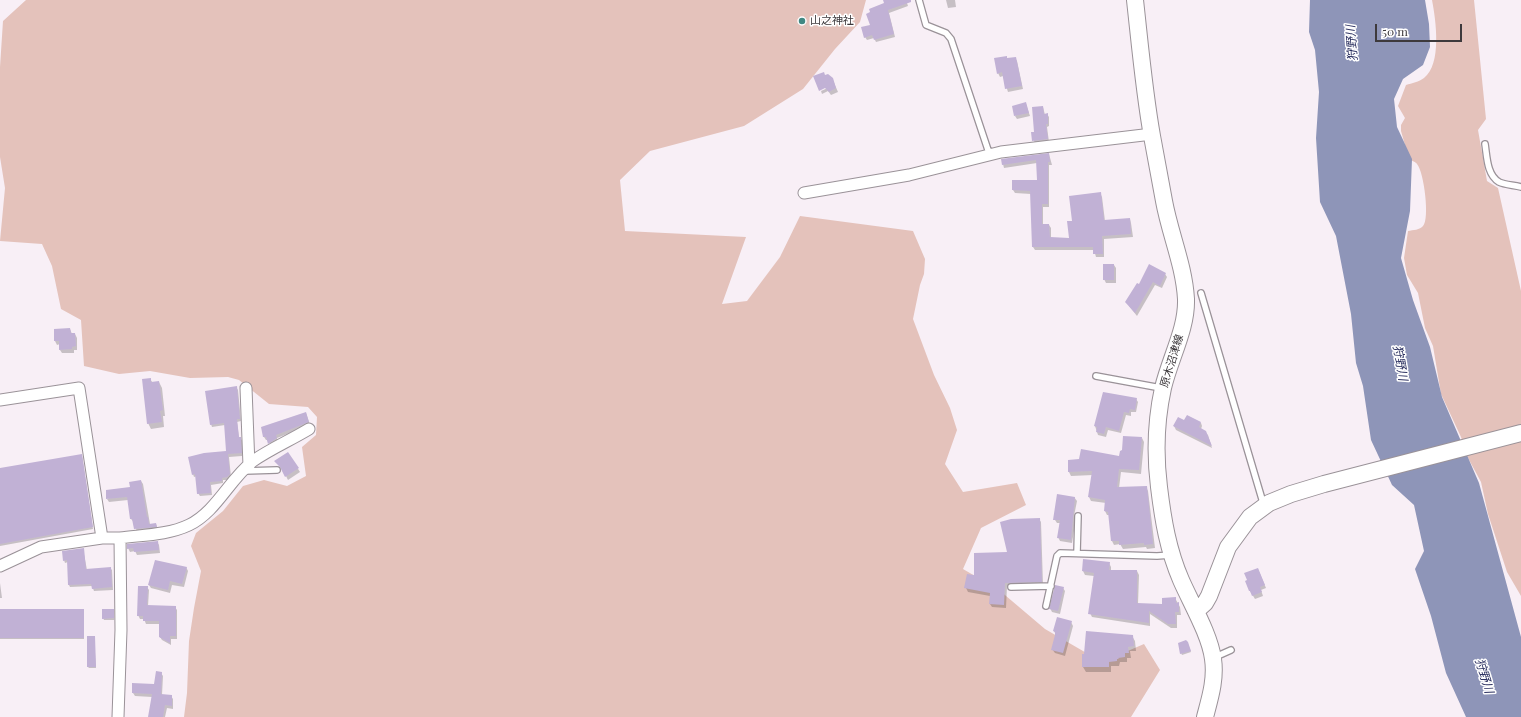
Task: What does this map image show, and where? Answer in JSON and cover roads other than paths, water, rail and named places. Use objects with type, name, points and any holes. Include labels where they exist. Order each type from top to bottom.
[{"type":"main road","name":"原木沼津線","points":[[1135,0],[1152,134],[1165,207],[1183,277],[1186,299],[1183,326],[1163,389],[1158,427],[1157,458],[1162,510],[1165,532],[1171,555],[1196,611],[1213,658],[1214,678],[1205,717]]},
{"type":"main road","points":[[1196,611],[1205,603],[1209,596],[1228,547],[1250,517],[1266,504],[1324,484],[1521,434]]},
{"type":"street","points":[[804,193],[909,175],[993,154],[1152,134]]},
{"type":"street","points":[[0,400],[79,388],[102,538]]},
{"type":"street","points":[[246,388],[246,468]]},
{"type":"street","points":[[0,566],[41,547],[102,538],[120,538],[175,530],[198,520],[214,506],[229,486],[253,462],[309,429]]},
{"type":"street","points":[[118,717],[121,623],[120,538]]},
{"type":"lane","points":[[918,0],[926,25],[946,33],[950,39],[988,150],[993,154]]},
{"type":"lane","points":[[1485,144],[1488,164],[1493,177],[1500,182],[1521,187]]},
{"type":"lane","points":[[1201,293],[1266,504]]},
{"type":"lane","points":[[1096,376],[1163,389]]},
{"type":"lane","points":[[246,468],[277,470]]},
{"type":"lane","points":[[1076,553],[1078,516]]},
{"type":"lane","points":[[1046,606],[1057,556],[1060,553],[1157,556],[1171,555]]},
{"type":"lane","points":[[1011,587],[1050,586]]},
{"type":"lane","points":[[1213,658],[1231,650]]},
{"type":"water","name":"狩野川","points":[[1310,0],[1425,0],[1429,24],[1430,47],[1423,65],[1403,79],[1394,99],[1397,127],[1412,159],[1410,211],[1401,258],[1413,300],[1430,347],[1442,397],[1479,483],[1521,637],[1521,717],[1466,717],[1446,673],[1431,616],[1415,569],[1424,551],[1414,505],[1392,485],[1371,440],[1363,386],[1356,363],[1351,314],[1336,236],[1320,202],[1316,138],[1319,92],[1315,50],[1309,32]]},
{"type":"place","name":"山之神社","points":[[802,21]]}]
